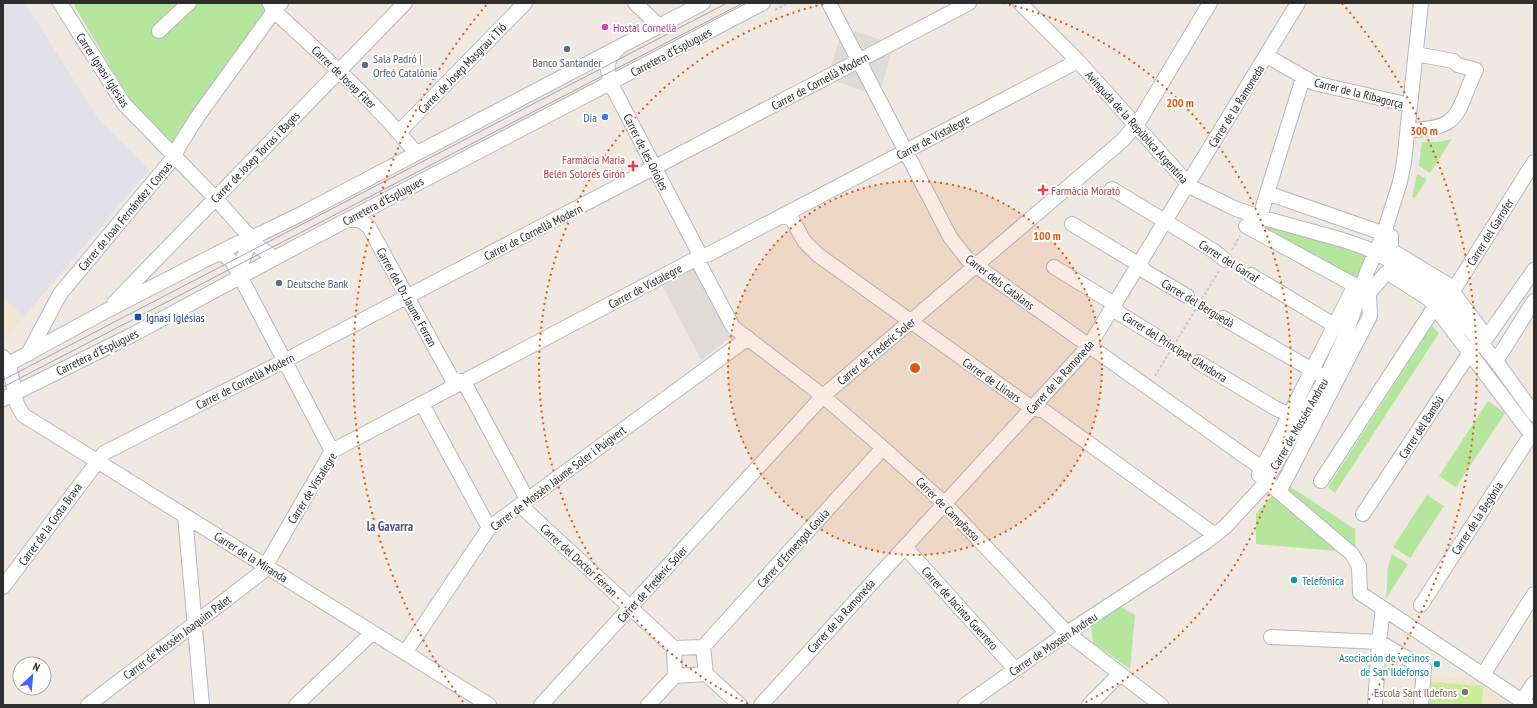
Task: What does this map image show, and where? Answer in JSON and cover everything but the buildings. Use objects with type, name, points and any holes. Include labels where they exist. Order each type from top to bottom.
[{"type":"street","name":"Carrer Ignasi Iglesias","points":[[60,3],[124,104],[252,237],[259,247],[275,258]]},
{"type":"street","points":[[159,31],[189,3]]},
{"type":"street","name":"Carrer de Josep Torras i Bages","points":[[106,311],[405,3]]},
{"type":"street","name":"Carrer de Josep Masgrau i Tió","points":[[399,132],[525,3]]},
{"type":"street","points":[[635,3],[659,26]]},
{"type":"street","points":[[12,394],[5,362],[29,353],[106,311],[217,254],[303,213],[703,3]]},
{"type":"street","name":"Carretera d'Esplugues","points":[[12,394],[132,335],[239,275],[275,258],[611,84],[763,3]]},
{"type":"street","name":"Carrer dels Catalans","points":[[829,3],[950,237],[968,260],[1149,388],[1266,474],[1279,492],[1352,554],[1359,566],[1360,593],[1383,609]]},
{"type":"street","name":"Carrer de Cornellà Modern","points":[[97,460],[104,453],[284,361],[969,3]]},
{"type":"street","name":"Avinguda de la República Argentina","points":[[1020,3],[1078,61],[1187,184],[1195,190],[1236,209],[1254,225],[1343,240],[1376,253],[1411,271],[1444,299],[1482,338],[1498,357],[1534,414]]},
{"type":"street","name":"Carrer de Frederic Soler","points":[[541,705],[823,396],[1123,140],[1136,126],[1210,3]]},
{"type":"street","name":"Carrer de la Ramoneda","points":[[761,705],[1089,346],[1298,3]]},
{"type":"street","name":"Carrer de Mossèn Andreu","points":[[966,705],[1015,669],[1215,535],[1256,495],[1295,418],[1326,378],[1384,234],[1400,182],[1408,130],[1421,3]]},
{"type":"street","name":"Carrer de Joan Fernández i Comas","points":[[12,394],[29,353],[60,294],[174,157],[179,146],[198,116],[274,6]]},
{"type":"street","name":"Carrer de Josep Fiter","points":[[274,6],[399,132],[416,153]]},
{"type":"street","name":"Carrer de les Orioles","points":[[619,48],[610,56],[608,61],[607,69],[611,84],[697,249],[700,265],[729,320]]},
{"type":"street","points":[[1408,130],[1428,130],[1442,126],[1450,121],[1458,112],[1476,70],[1458,65],[1453,61],[1416,54]]},
{"type":"street","name":"Carrer de la Ribagorça","points":[[1266,56],[1314,83],[1410,105]]},
{"type":"street","name":"Carrer de Vistalegre","points":[[265,567],[332,451],[699,257],[709,254],[1078,61]]},
{"type":"street","points":[[1279,492],[1370,316],[1362,289],[1254,225],[1267,193],[1303,78]]},
{"type":"street","name":"Carrer del Garrofer","points":[[1321,481],[1444,299],[1534,162]]},
{"type":"street","name":"Carrer del Garraf","points":[[1112,189],[1214,251],[1225,260]]},
{"type":"street","points":[[1267,193],[1391,236],[1391,250],[1447,284],[1444,299],[1470,352],[1533,435]]},
{"type":"street","name":"Carrer de Llinars","points":[[780,217],[792,219],[804,241],[818,255],[1032,408],[1044,411],[1215,535]]},
{"type":"street","name":"Carrer del Dr. Jaume Ferran","points":[[347,220],[356,219],[367,225],[408,296],[452,379],[464,382]]},
{"type":"street","name":"Carrer del Berguedà","points":[[1072,224],[1138,264],[1146,272],[1187,296]]},
{"type":"street","points":[[239,275],[252,237]]},
{"type":"street","points":[[217,254],[227,256],[232,261],[332,451]]},
{"type":"street","name":"Carrer del Principat d'Andorra","points":[[1054,267],[1108,300],[1120,314],[1161,339]]},
{"type":"street","name":"Carrer del Bambú","points":[[1363,514],[1470,352],[1534,270]]},
{"type":"street","points":[[1295,418],[1312,370],[1334,325],[1362,289],[1387,272],[1429,299],[1444,299]]},
{"type":"street","name":"Carrer del Garraf","points":[[1251,275],[1334,325],[1348,326]]},
{"type":"street","points":[[1534,301],[1498,357],[1534,400]]},
{"type":"street","name":"Carrer del Berguedà","points":[[1223,318],[1326,378]]},
{"type":"street","name":"Carrer de Campfasso","points":[[729,320],[733,327],[823,396],[944,503],[1068,634],[1118,677]]},
{"type":"street","name":"Carrer de Mossèn Jaume Soler i Puigvert","points":[[404,653],[489,528],[748,338]]},
{"type":"street","name":"Carrer del Principat d'Andorra","points":[[1198,362],[1275,408],[1295,418]]},
{"type":"street","name":"Carrer del Doctor Ferran","points":[[464,382],[524,502],[630,607],[674,648]]},
{"type":"street","name":"Carrer de la Miranda","points":[[12,394],[23,414],[265,567],[489,705]]},
{"type":"street","points":[[422,404],[489,528]]},
{"type":"street","name":"Carrer de la Begònia","points":[[1421,605],[1533,435]]},
{"type":"street","name":"Carrer d'Ermengol Goula","points":[[704,647],[883,448]]},
{"type":"street","name":"Carrer de la Costa Brava","points":[[3,587],[97,460]]},
{"type":"street","points":[[185,516],[202,705]]},
{"type":"street","name":"Carrer de Jacinto Guerrero","points":[[905,547],[1015,669]]},
{"type":"street","name":"Carrer de Mossèn Joaquim Palet","points":[[88,705],[262,572],[265,567]]},
{"type":"street","points":[[1483,675],[1534,594]]},
{"type":"street","points":[[1501,658],[1534,606]]},
{"type":"street","points":[[1375,705],[1379,642],[1383,609],[1525,703],[1534,683]]},
{"type":"street","points":[[303,703],[372,633]]},
{"type":"street","points":[[1270,636],[1379,642],[1424,668],[1420,705]]},
{"type":"street","points":[[675,676],[674,648],[704,647],[706,674],[740,705]]},
{"type":"street","points":[[648,705],[675,676],[706,674]]},
{"type":"street","points":[[1089,705],[1118,677]]},
{"type":"street","points":[[1118,677],[1150,705]]},
{"type":"street","points":[[1118,677],[1161,705]]},
{"type":"path","points":[[1149,388],[1225,260],[1254,225]]},
{"type":"path","name":"Carrer del Berguedà","points":[[1187,296],[1223,318]]},
{"type":"path","name":"Carrer del Principat d'Andorra","points":[[1161,339],[1198,362]]},
{"type":"shaded area","points":[[3,3],[25,3],[99,120],[149,170],[3,341]]},
{"type":"shaded area","points":[[855,31],[884,41],[891,54],[882,85],[865,92],[835,81],[830,70],[839,40]]},
{"type":"shaded area","points":[[694,268],[730,338],[701,360],[662,285]]},
{"type":"shaded area","points":[[3,298],[24,316],[3,341]]},
{"type":"shaded area","name":"Escola Sant Ildefons","points":[[1466,667],[1524,705],[1424,705],[1426,676],[1465,679]]},
{"type":"green space","points":[[77,3],[265,3],[272,13],[171,145],[130,100],[74,5]]},
{"type":"green space","points":[[1452,139],[1430,173],[1419,166],[1422,142],[1438,142]]},
{"type":"green space","points":[[1417,174],[1427,179],[1415,198],[1412,197]]},
{"type":"green space","points":[[1246,216],[1372,255],[1347,323],[1348,287],[1241,225]]},
{"type":"green space","points":[[1432,326],[1439,333],[1335,493],[1328,487]]},
{"type":"green space","points":[[1488,401],[1505,413],[1456,487],[1439,476]]},
{"type":"green space","points":[[1283,482],[1355,529],[1355,553],[1348,556],[1337,551],[1256,544],[1256,514]]},
{"type":"green space","points":[[1427,495],[1444,506],[1410,558],[1393,547]]},
{"type":"green space","points":[[1392,554],[1408,564],[1386,599],[1388,567]]},
{"type":"green space","points":[[1119,606],[1135,615],[1130,669],[1093,643],[1091,626]]},
{"type":"green space","points":[[1430,682],[1483,686],[1482,705],[1429,705]]},
{"type":"tram line","points":[[3,380],[727,3]]},
{"type":"tram line","points":[[3,387],[743,3]]},
{"type":"place","name":"Hostal Cornellà","points":[[605,27]]},
{"type":"place","name":"Banco Santander","points":[[567,49]]},
{"type":"place","name":"Sala Padró | Orfeó Catalònia","points":[[365,65]]},
{"type":"place","name":"Dia","points":[[605,117]]},
{"type":"place","name":"Farmàcia Maria Belén Solores Girón","points":[[633,166]]},
{"type":"place","name":"Farmàcia Morató","points":[[1043,190]]},
{"type":"place","name":"Deutsche Bank","points":[[279,283]]},
{"type":"place","name":"Ignasi Iglésias","points":[[138,317]]},
{"type":"place","name":"Telefónica","points":[[1294,580]]},
{"type":"place","name":"Asociación de vecinos de San Ildefonso","points":[[1437,664]]},
{"type":"place","name":"Escola Sant Ildefons","points":[[1465,692]]},
{"type":"district","name":"la Gavarra","points":[[390,526]]}]
